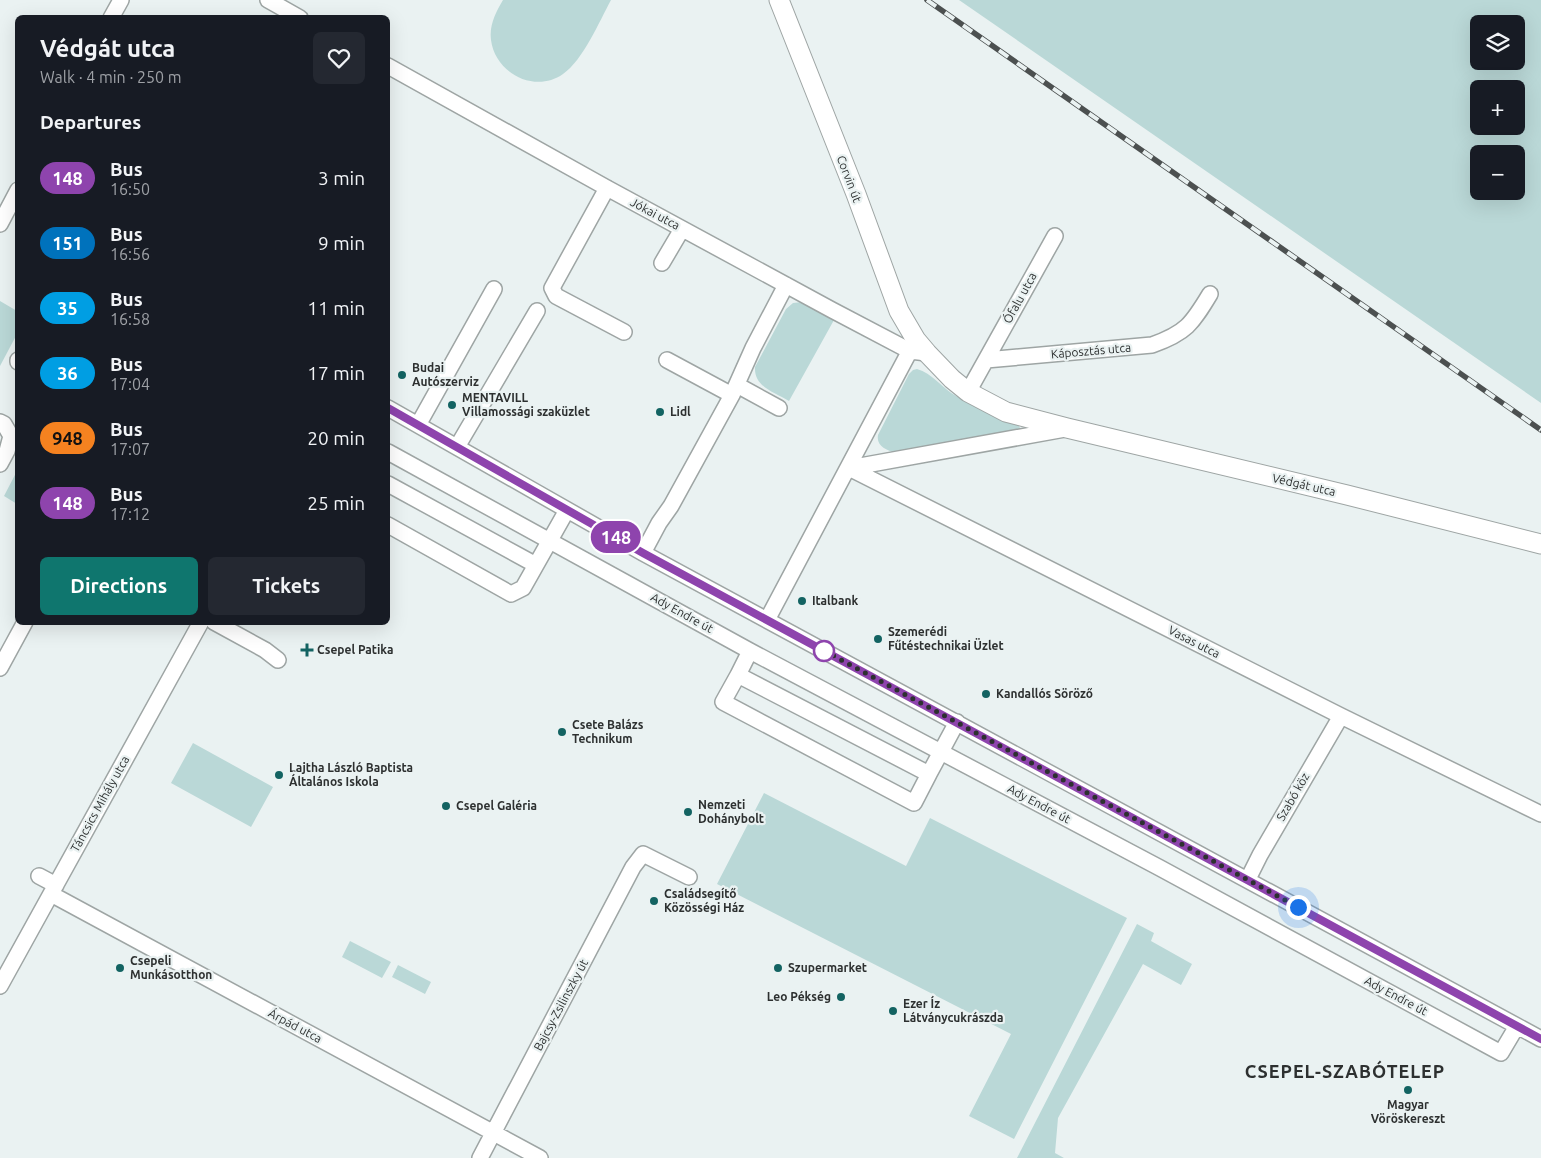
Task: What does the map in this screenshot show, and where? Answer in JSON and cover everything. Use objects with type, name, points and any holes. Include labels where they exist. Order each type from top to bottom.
[{"type":"main road","name":"Corvin út","points":[[779,0],[856,194],[899,311],[918,348]]},
{"type":"main road","name":"Védgát utca","points":[[918,348],[968,392],[1006,412],[1541,544]]},
{"type":"street","points":[[113,15],[121,0]]},
{"type":"street","points":[[268,0],[289,11]]},
{"type":"street","name":"Jókai utca","points":[[390,67],[786,285],[918,348]]},
{"type":"street","points":[[607,188],[552,288],[556,296],[624,332]]},
{"type":"street","points":[[0,224],[9,204]]},
{"type":"street","points":[[662,263],[682,229]]},
{"type":"street","name":"Ófalu utca","points":[[986,360],[1055,236]]},
{"type":"street","points":[[643,553],[735,390],[753,348],[786,285]]},
{"type":"street","points":[[418,425],[494,289]]},
{"type":"street","name":"Káposztás utca","points":[[986,360],[1152,345],[1170,339],[1192,323],[1210,294]]},
{"type":"street","points":[[458,447],[537,311]]},
{"type":"street","points":[[767,620],[918,348]]},
{"type":"street","points":[[667,360],[779,408]]},
{"type":"street","points":[[968,392],[986,360]]},
{"type":"street","points":[[390,409],[643,553],[1541,1039]]},
{"type":"street","points":[[0,422],[4,424],[11,436],[7,452],[0,464]]},
{"type":"street","name":"Védgát utca","points":[[850,468],[1067,428]]},
{"type":"street","name":"Ady Endre út","points":[[390,453],[750,651],[1501,1053],[1517,1026]]},
{"type":"street","name":"Vasas utca","points":[[850,468],[1340,716],[1541,814]]},
{"type":"street","points":[[390,485],[536,565]]},
{"type":"street","points":[[390,526],[511,594],[523,588],[567,510]]},
{"type":"street","points":[[0,668],[23,625]]},
{"type":"street","name":"Táncsics Mihály utca","points":[[0,986],[199,625]]},
{"type":"street","points":[[219,625],[265,650],[278,660]]},
{"type":"street","points":[[750,651],[724,702],[914,803],[957,722]]},
{"type":"street","points":[[738,675],[929,774]]},
{"type":"street","name":"Szabó köz","points":[[1248,879],[1340,716]]},
{"type":"street","name":"Bajcsy-Zsilinszky út","points":[[480,1158],[632,867],[643,854],[688,877]]},
{"type":"street","name":"Árpád utca","points":[[40,876],[53,889],[540,1158]]},
{"type":"shaded area","points":[[503,0],[611,0],[577,60],[563,74],[552,80],[540,82],[529,81],[508,71],[494,52],[491,29]]},
{"type":"shaded area","points":[[959,0],[1541,0],[1541,403]]},
{"type":"shaded area","points":[[0,301],[15,310],[15,338],[0,366]]},
{"type":"shaded area","points":[[802,302],[834,320],[789,401],[771,392],[761,384],[755,367],[786,309],[793,303]]},
{"type":"shaded area","points":[[917,369],[932,377],[956,396],[1018,424],[1020,431],[896,453],[885,449],[880,445],[878,435],[909,374]]},
{"type":"shaded area","points":[[15,475],[15,503],[4,496]]},
{"type":"shaded area","points":[[193,743],[273,787],[251,827],[171,783]]},
{"type":"shaded area","points":[[764,793],[906,866],[930,818],[1127,918],[1014,1139],[969,1116],[1011,1034],[717,884]]},
{"type":"shaded area","points":[[1137,924],[1154,933],[1151,941],[1192,964],[1181,985],[1143,964],[1058,1118],[1055,1153],[1064,1158],[1017,1158]]},
{"type":"shaded area","points":[[350,941],[391,962],[382,978],[342,957]]},
{"type":"shaded area","points":[[398,965],[431,982],[425,994],[392,977]]},
{"type":"railway","points":[[927,0],[1541,430]]},
{"type":"bus line","name":"148","points":[[390,409],[643,553],[1541,1039]]},
{"type":"place","name":"Budai Autószerviz","points":[[402,375]]},
{"type":"place","name":"MENTAVILL Villamossági szaküzlet","points":[[452,405]]},
{"type":"place","name":"Lidl","points":[[660,412]]},
{"type":"place","name":"Italbank","points":[[802,601]]},
{"type":"place","name":"Szemerédi Fűtéstechnikai Üzlet","points":[[878,639]]},
{"type":"place","name":"Csepel Patika","points":[[307,650]]},
{"type":"place","name":"Kandallós Söröző","points":[[986,694]]},
{"type":"place","name":"Csete Balázs Technikum","points":[[562,732]]},
{"type":"place","name":"Lajtha László Baptista Általános Iskola","points":[[279,775]]},
{"type":"place","name":"Csepel Galéria","points":[[446,806]]},
{"type":"place","name":"Nemzeti Dohánybolt","points":[[688,812]]},
{"type":"place","name":"Családsegítő Közösségi Ház","points":[[654,901]]},
{"type":"place","name":"Csepeli Munkásotthon","points":[[120,968]]},
{"type":"place","name":"Szupermarket","points":[[778,968]]},
{"type":"place","name":"Leo Pékség","points":[[841,997]]},
{"type":"place","name":"Ezer Íz Látványcukrászda","points":[[893,1011]]},
{"type":"place","name":"Magyar Vöröskereszt","points":[[1408,1090]]},
{"type":"district","name":"CSEPEL-SZABÓTELEP","points":[[1345,1072]]},
{"type":"route","points":[[824,651],[821,649],[1298,907]]}]
